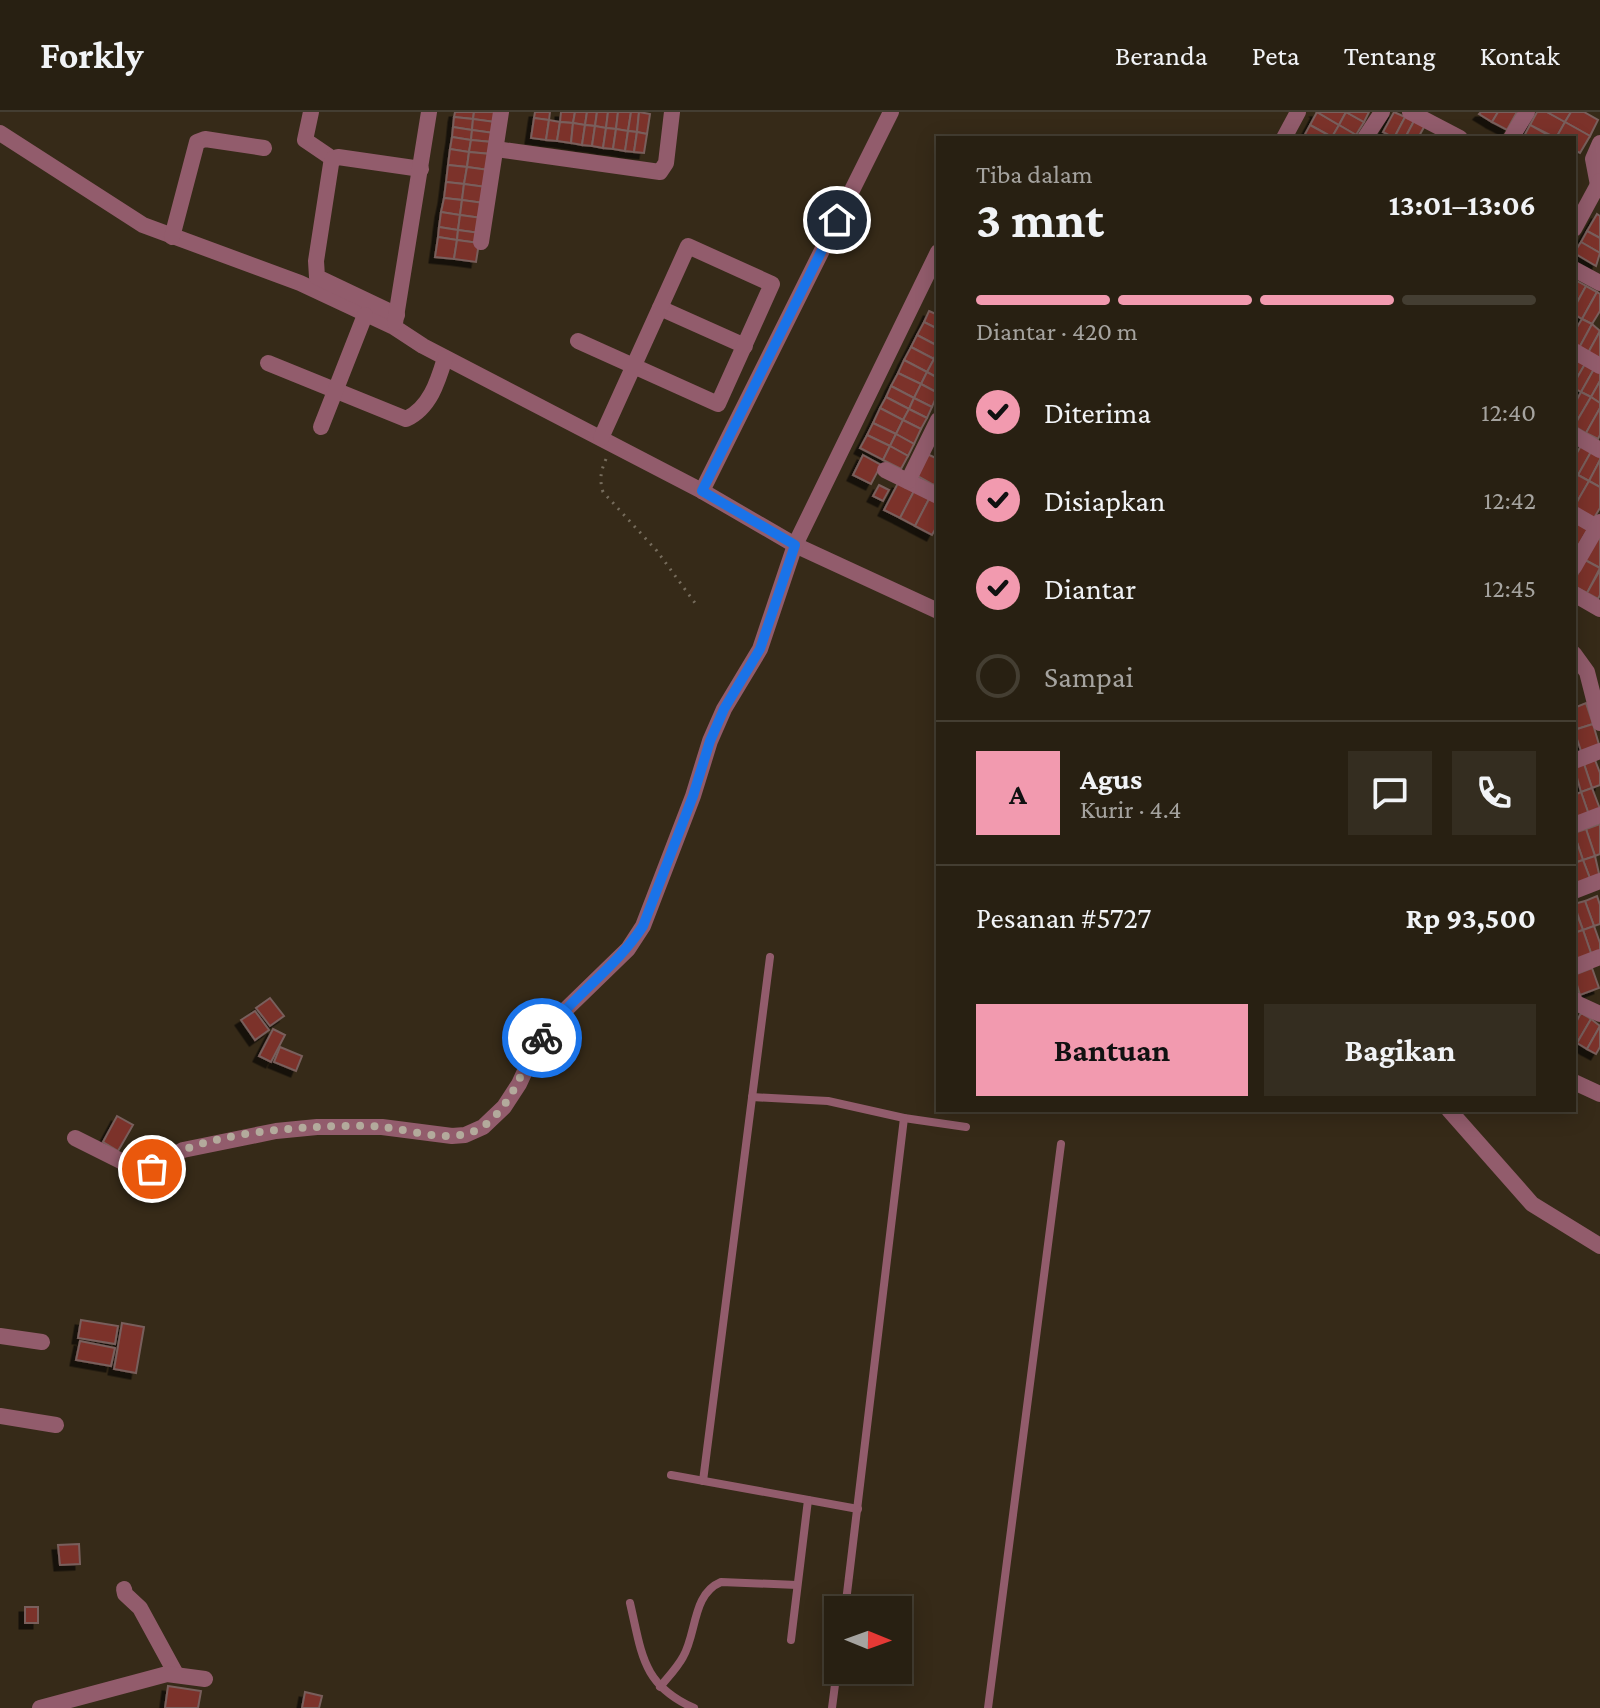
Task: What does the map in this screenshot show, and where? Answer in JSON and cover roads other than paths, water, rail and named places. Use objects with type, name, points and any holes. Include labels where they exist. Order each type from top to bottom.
[{"type":"street","points":[[311,112],[305,140],[333,159]]},
{"type":"street","points":[[395,321],[429,112]]},
{"type":"street","points":[[481,242],[501,112]]},
{"type":"street","points":[[496,149],[663,172],[672,112]]},
{"type":"street","points":[[702,491],[891,112]]},
{"type":"street","points":[[1285,136],[1298,112]]},
{"type":"street","points":[[1366,136],[1382,112]]},
{"type":"street","points":[[1410,112],[1456,136]]},
{"type":"street","points":[[1512,136],[1527,112]]},
{"type":"street","points":[[0,133],[143,225],[300,283],[365,315],[395,321]]},
{"type":"street","points":[[172,237],[197,142],[205,139],[264,148]]},
{"type":"street","points":[[1576,225],[1598,182],[1594,162],[1600,143]]},
{"type":"street","points":[[333,159],[338,157],[421,169]]},
{"type":"street","points":[[333,159],[316,261],[317,277],[395,321],[445,358],[702,491],[795,545],[936,610]]},
{"type":"street","points":[[578,341],[633,366],[718,404],[772,284],[688,246],[633,366],[606,441]]},
{"type":"street","points":[[75,1138],[129,1165],[148,1169],[183,1150],[276,1131],[317,1127],[382,1127],[465,1135],[483,1127],[504,1107],[519,1084],[537,1045],[555,1020],[628,949],[643,926],[693,796],[710,741],[724,709],[760,649],[795,545],[936,256]]},
{"type":"street","points":[[1576,270],[1600,283]]},
{"type":"street","points":[[660,308],[745,346]]},
{"type":"street","points":[[321,427],[365,315]]},
{"type":"street","points":[[1576,352],[1600,366]]},
{"type":"street","points":[[268,363],[406,419],[417,412],[433,392],[445,358]]},
{"type":"street","points":[[908,481],[936,425]]},
{"type":"street","points":[[1576,436],[1600,450]]},
{"type":"street","points":[[885,470],[936,495]]},
{"type":"street","points":[[1576,515],[1599,526],[1576,564]]},
{"type":"street","points":[[1576,595],[1600,609]]},
{"type":"street","points":[[1576,657],[1587,672],[1582,689],[1600,723]]},
{"type":"street","points":[[1576,760],[1600,751]]},
{"type":"street","points":[[1576,824],[1600,815]]},
{"type":"street","points":[[1576,890],[1600,881]]},
{"type":"street","points":[[1576,966],[1600,957]]},
{"type":"street","points":[[1576,1003],[1600,1014]]},
{"type":"street","points":[[1576,1083],[1600,1094]]},
{"type":"street","points":[[1451,1112],[1532,1204],[1600,1246]]},
{"type":"street","points":[[0,1336],[42,1342]]},
{"type":"street","points":[[0,1416],[56,1425]]},
{"type":"street","points":[[124,1589],[125,1594],[140,1608],[176,1674]]},
{"type":"street","points":[[40,1708],[124,1684],[176,1674],[205,1679]]},
{"type":"lane","points":[[703,1481],[770,957]]},
{"type":"lane","points":[[752,1097],[828,1101],[904,1118],[966,1127]]},
{"type":"lane","points":[[847,1596],[904,1118]]},
{"type":"lane","points":[[988,1708],[1061,1144]]},
{"type":"lane","points":[[671,1475],[858,1509]]},
{"type":"lane","points":[[791,1640],[808,1500]]},
{"type":"lane","points":[[660,1687],[684,1657],[698,1609],[712,1586],[721,1582],[797,1585]]},
{"type":"lane","points":[[630,1603],[642,1655],[660,1687],[670,1696],[694,1708]]},
{"type":"lane","points":[[832,1708],[835,1684]]}]
